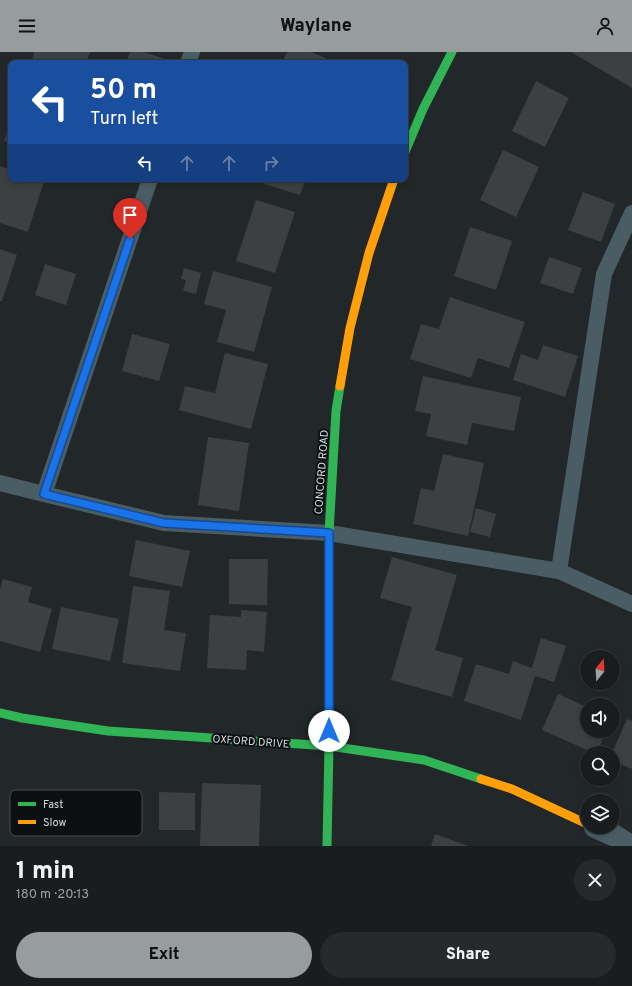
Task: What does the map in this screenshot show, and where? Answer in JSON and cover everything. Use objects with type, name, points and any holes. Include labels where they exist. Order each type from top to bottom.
[{"type":"street","points":[[408,145],[423,109],[452,52]]},
{"type":"street","name":"CONCORD ROAD","points":[[327,846],[329,746],[329,533],[336,411],[350,328],[369,253],[393,182]]},
{"type":"street","name":"OXFORD DRIVE","points":[[0,713],[22,718],[108,731],[329,746],[424,760],[512,789],[580,821]]},
{"type":"street","points":[[610,834],[631,846]]},
{"type":"lane","points":[[44,494],[149,182]]},
{"type":"lane","points":[[559,571],[604,274],[632,213]]},
{"type":"lane","points":[[0,483],[164,523],[329,533],[559,571],[632,604]]},
{"type":"building","points":[[34,52],[90,52],[87,60],[32,60]]},
{"type":"building","points":[[130,52],[144,52],[168,60],[127,60]]},
{"type":"building","points":[[287,52],[311,52],[330,60],[283,60]]},
{"type":"building","points":[[571,52],[632,52],[632,88]]},
{"type":"building","points":[[536,81],[569,98],[545,147],[512,131]]},
{"type":"building","points":[[8,130],[8,142],[4,141]]},
{"type":"building","points":[[503,150],[539,167],[516,217],[480,200]]},
{"type":"building","points":[[0,166],[8,169],[8,182],[44,182],[28,232],[0,223]]},
{"type":"building","points":[[265,182],[305,182],[300,195],[264,184]]},
{"type":"building","points":[[583,192],[615,204],[601,242],[568,230]]},
{"type":"building","points":[[256,200],[295,212],[275,273],[236,261]]},
{"type":"building","points":[[470,227],[512,241],[496,290],[454,276]]},
{"type":"building","points":[[0,249],[17,255],[2,301],[0,301]]},
{"type":"building","points":[[549,257],[582,268],[573,294],[540,283]]},
{"type":"building","points":[[45,264],[76,274],[66,305],[35,295]]},
{"type":"building","points":[[184,268],[201,273],[196,294],[183,291],[186,280],[181,279]]},
{"type":"building","points":[[213,271],[272,287],[254,352],[217,342],[226,310],[204,304]]},
{"type":"building","points":[[450,297],[525,322],[509,368],[478,358],[471,378],[410,359],[421,324],[439,329]]},
{"type":"building","points":[[132,334],[170,344],[159,381],[122,371]]},
{"type":"building","points":[[543,345],[578,356],[565,397],[513,380],[521,354],[538,360]]},
{"type":"building","points":[[225,353],[268,364],[251,429],[179,410],[185,386],[215,393]]},
{"type":"building","points":[[423,376],[521,397],[514,431],[472,423],[467,445],[426,436],[431,414],[415,411]]},
{"type":"building","points":[[208,437],[249,443],[239,511],[198,505]]},
{"type":"building","points":[[443,454],[484,463],[468,536],[413,524],[421,488],[434,491]]},
{"type":"building","points":[[476,508],[496,514],[490,537],[470,532]]},
{"type":"building","points":[[136,540],[190,551],[182,587],[129,576]]},
{"type":"building","points":[[392,557],[457,575],[435,650],[463,658],[452,697],[391,680],[412,607],[380,598]]},
{"type":"building","points":[[229,559],[268,559],[267,605],[229,604]]},
{"type":"building","points":[[3,579],[32,587],[28,602],[52,609],[40,652],[0,641],[0,589]]},
{"type":"building","points":[[133,586],[170,591],[164,630],[186,633],[180,671],[122,663]]},
{"type":"building","points":[[61,607],[119,619],[110,661],[52,649]]},
{"type":"building","points":[[241,610],[267,612],[264,652],[247,650],[246,670],[207,668],[210,615],[241,617]]},
{"type":"building","points":[[541,638],[566,646],[554,682],[535,676],[521,720],[464,701],[476,664],[509,674],[513,661],[532,668]]},
{"type":"building","points":[[558,694],[580,704],[580,738],[603,738],[600,746],[580,747],[542,730]]},
{"type":"building","points":[[627,719],[632,721],[632,769],[620,764],[620,746],[615,746],[620,738]]},
{"type":"building","points":[[202,783],[261,785],[259,846],[200,846]]},
{"type":"building","points":[[159,792],[195,793],[195,830],[159,830]]},
{"type":"building","points":[[435,834],[468,846],[431,846]]},
{"type":"traffic: fast","points":[[408,145],[423,109],[452,52]]},
{"type":"traffic: fast","points":[[327,846],[329,746],[329,533],[336,411],[340,386]]},
{"type":"traffic: fast","points":[[0,713],[22,718],[108,731],[329,746],[424,760],[481,779]]},
{"type":"traffic: slow","points":[[340,386],[350,328],[369,253],[393,182]]},
{"type":"traffic: slow","points":[[481,779],[512,789],[580,821]]},
{"type":"route","points":[[130,239],[44,494],[164,523],[329,533],[329,731]]}]
